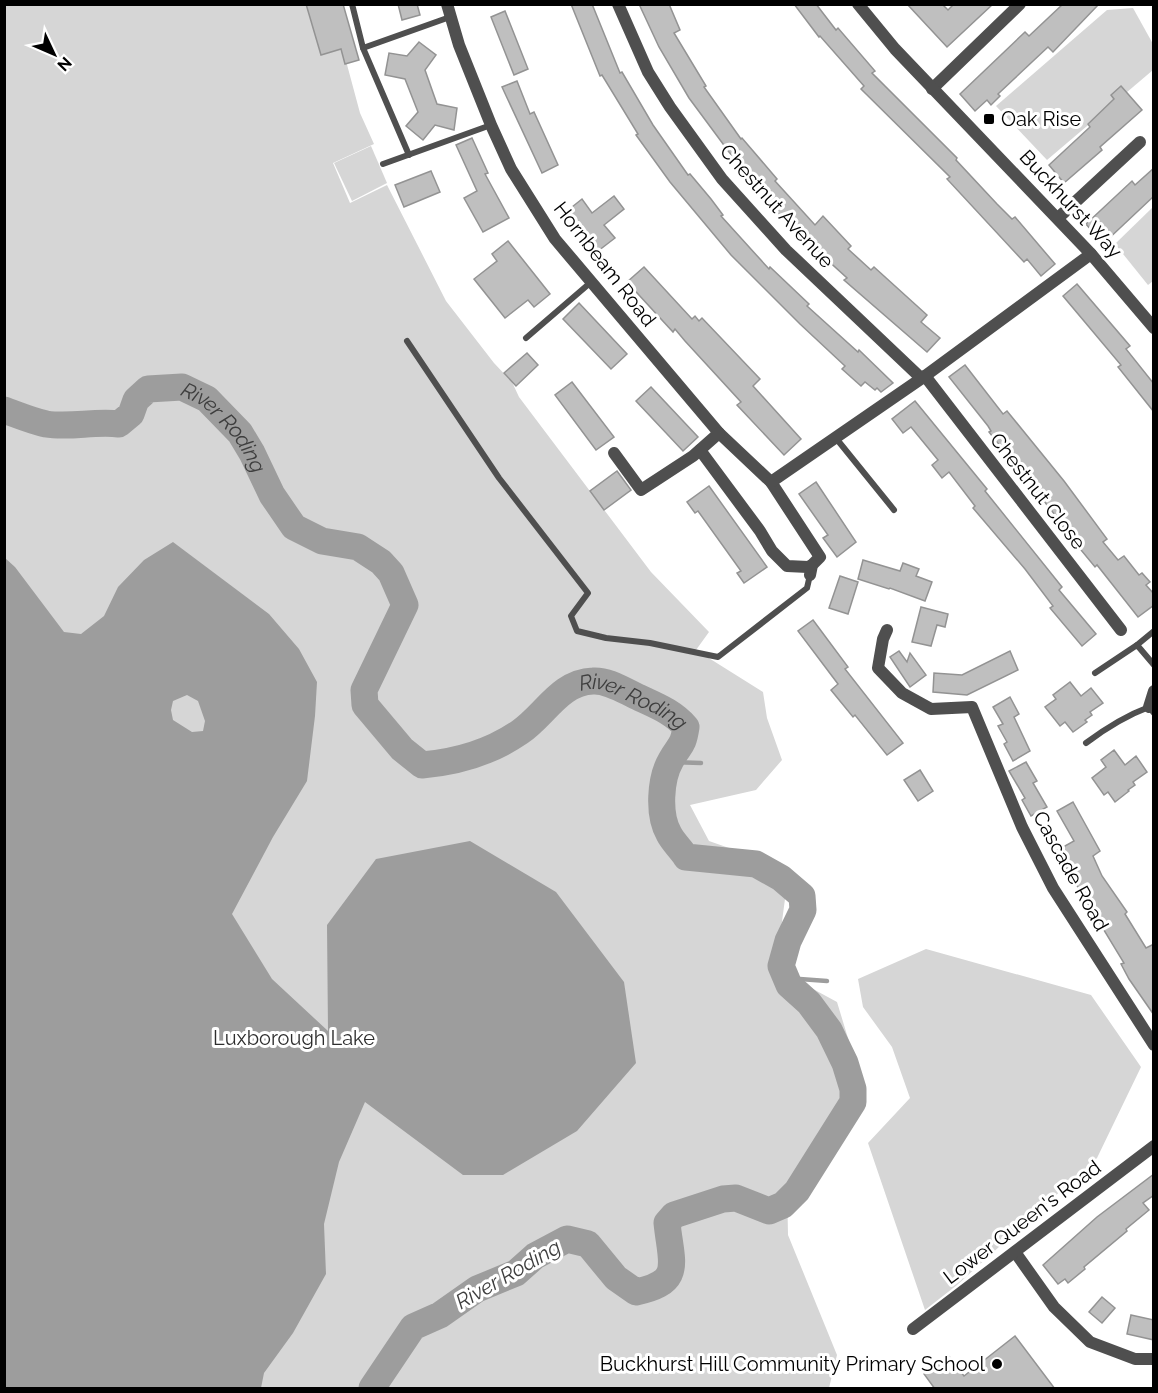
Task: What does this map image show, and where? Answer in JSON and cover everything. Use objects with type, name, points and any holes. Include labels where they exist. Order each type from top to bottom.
[{"type":"street","name":"Chestnut Avenue","points":[[618,4],[648,72],[670,107],[722,179],[786,250],[923,377]]},
{"type":"street","name":"Buckhurst Way","points":[[858,4],[932,89],[1091,254],[1154,328]]},
{"type":"street","points":[[932,89],[1020,4]]},
{"type":"street","name":"Hornbeam Road","points":[[449,11],[459,45],[490,125],[511,169],[555,240],[719,432],[771,482],[820,557],[811,570]]},
{"type":"street","points":[[1058,218],[1140,142]]},
{"type":"street","points":[[771,482],[923,377],[1091,254]]},
{"type":"street","name":"Chestnut Close","points":[[923,377],[1121,630]]},
{"type":"street","points":[[614,453],[641,490],[700,450],[719,432]]},
{"type":"street","points":[[700,450],[760,531],[772,551],[787,566],[808,567],[811,570]]},
{"type":"street","name":"Cascade Road","points":[[887,630],[883,639],[878,668],[902,693],[932,709],[972,707],[1022,827],[1053,888],[1154,1045]]},
{"type":"street","points":[[1151,710],[1154,691]]},
{"type":"street","name":"Lower Queen's Road","points":[[914,1329],[1154,1146]]},
{"type":"street","points":[[1015,1252],[1054,1306],[1090,1342],[1135,1359],[1154,1359]]},
{"type":"lane","points":[[352,4],[363,48],[409,155]]},
{"type":"lane","points":[[363,48],[449,11]]},
{"type":"lane","points":[[384,164],[490,125]]},
{"type":"lane","points":[[526,338],[590,283]]},
{"type":"lane","points":[[407,341],[499,478],[588,593],[571,616],[578,631],[718,657],[807,588],[811,570]]},
{"type":"lane","points":[[835,436],[894,510]]},
{"type":"lane","points":[[1095,674],[1154,631]]},
{"type":"lane","points":[[1137,645],[1154,665]]},
{"type":"lane","points":[[1086,743],[1104,729],[1129,715],[1151,710]]},
{"type":"green space","points":[[4,5],[331,5],[360,113],[374,144],[333,163],[350,203],[387,185],[446,301],[494,363],[512,382],[519,397],[651,572],[709,632],[696,650],[763,692],[767,718],[782,760],[756,790],[690,805],[709,841],[789,869],[779,944],[791,977],[837,1002],[851,1048],[850,1101],[787,1185],[788,1235],[837,1355],[829,1388],[5,1388]]},
{"type":"green space","points":[[1133,8],[1153,44],[1153,70],[1047,160],[996,106],[1107,10]]},
{"type":"green space","points":[[371,146],[387,183],[352,201],[334,163]]},
{"type":"green space","points":[[1153,207],[1153,281],[1148,285],[1115,244]]},
{"type":"green space","points":[[926,949],[1091,995],[1141,1067],[1097,1158],[957,1285],[925,1310],[868,1143],[910,1098],[892,1047],[863,1007],[858,979]]},
{"type":"shaded area","name":"Luxborough Lake","points":[[173,542],[269,614],[299,649],[317,682],[307,781],[273,837],[232,914],[272,979],[328,1031],[327,925],[376,859],[470,841],[556,892],[624,982],[636,1063],[577,1131],[503,1175],[463,1175],[365,1102],[339,1162],[324,1224],[326,1274],[293,1333],[264,1373],[261,1388],[5,1388],[5,558],[15,567],[64,632],[81,634],[104,616],[118,587],[144,560]],"holes":[[[187,695],[198,701],[205,721],[203,731],[192,732],[173,720],[171,710],[173,701]]]},
{"type":"building","points":[[306,4],[343,4],[359,60],[345,64],[341,49],[321,55]]},
{"type":"building","points":[[398,4],[417,4],[420,15],[402,20]]},
{"type":"building","points":[[571,4],[592,4],[620,73],[622,72],[653,125],[688,175],[690,174],[711,199],[723,215],[721,216],[769,269],[770,267],[809,304],[807,306],[858,352],[859,350],[893,383],[881,392],[865,382],[861,386],[842,369],[845,366],[731,255],[670,182],[636,135],[638,134],[602,75],[600,76]]},
{"type":"building","points":[[639,4],[669,4],[680,30],[674,33],[706,86],[704,87],[741,139],[777,179],[775,181],[815,225],[823,216],[851,246],[848,249],[871,270],[874,267],[927,315],[921,322],[940,338],[927,352],[844,280],[847,278],[800,237],[763,197],[766,195],[729,152],[689,98],[659,47]]},
{"type":"building","points":[[794,4],[816,4],[836,30],[838,28],[875,71],[872,73],[957,158],[956,160],[997,204],[1012,219],[1015,217],[1055,264],[1041,276],[1027,259],[1024,262],[947,179],[950,177],[861,89],[864,86],[819,37]]},
{"type":"building","points":[[907,4],[942,4],[948,10],[954,4],[993,4],[947,47]]},
{"type":"building","points":[[1063,4],[1099,4],[1053,52],[1048,47],[998,94],[1000,96],[991,105],[987,100],[975,111],[960,94],[1025,32],[1029,36]]},
{"type":"building","points":[[505,11],[528,69],[514,75],[491,17]]},
{"type":"building","points":[[419,42],[436,55],[425,70],[437,104],[457,108],[454,130],[435,125],[423,140],[406,126],[418,112],[405,79],[385,75],[389,53],[407,56]]},
{"type":"building","points":[[517,81],[530,114],[534,112],[558,165],[542,173],[502,87]]},
{"type":"building","points":[[1121,86],[1142,110],[1100,147],[1102,150],[1064,183],[1049,165],[1090,127],[1088,124],[1114,99],[1111,95]]},
{"type":"building","points":[[472,138],[488,173],[485,174],[509,218],[483,232],[464,198],[477,191],[456,145]]},
{"type":"building","points":[[1154,168],[1154,196],[1103,244],[1086,224],[1132,181],[1135,185]]},
{"type":"building","points":[[431,171],[440,192],[404,207],[395,185]]},
{"type":"building","points":[[614,196],[624,209],[604,225],[615,238],[598,251],[567,211],[582,199],[592,213]]},
{"type":"building","points":[[508,241],[550,294],[534,307],[528,300],[505,318],[474,279],[497,261],[492,254]]},
{"type":"building","points":[[644,267],[692,319],[695,316],[699,321],[702,318],[760,379],[753,386],[801,439],[784,455],[737,405],[741,402],[675,329],[673,332],[627,282]]},
{"type":"building","points":[[1077,284],[1130,346],[1126,349],[1154,384],[1154,412],[1118,367],[1121,365],[1063,296]]},
{"type":"building","points":[[579,303],[627,354],[611,369],[563,319]]},
{"type":"building","points":[[527,353],[538,365],[516,386],[504,373]]},
{"type":"building","points":[[965,365],[1003,414],[1007,411],[1064,481],[1107,539],[1103,542],[1118,560],[1124,556],[1139,575],[1142,573],[1150,582],[1146,585],[1154,594],[1154,605],[1138,617],[1097,565],[1095,567],[1072,539],[949,377]]},
{"type":"building","points":[[572,382],[614,437],[596,450],[555,395]]},
{"type":"building","points":[[651,387],[698,437],[683,451],[636,401]]},
{"type":"building","points":[[915,401],[987,489],[985,491],[1062,587],[1059,590],[1096,634],[1082,646],[1050,608],[1053,606],[1025,569],[973,508],[975,506],[949,472],[942,478],[932,465],[938,460],[911,427],[903,433],[892,419]]},
{"type":"building","points":[[617,471],[631,490],[604,510],[590,491]]},
{"type":"building","points":[[816,482],[856,542],[837,557],[823,538],[828,535],[799,494]]},
{"type":"building","points":[[709,486],[767,567],[744,583],[737,573],[741,571],[698,511],[695,513],[687,502]]},
{"type":"building","points":[[863,560],[900,571],[903,563],[919,569],[916,576],[932,582],[925,601],[858,579]]},
{"type":"building","points":[[840,576],[858,582],[848,614],[829,608]]},
{"type":"building","points":[[921,607],[948,614],[945,627],[937,625],[931,646],[912,642]]},
{"type":"building","points":[[813,620],[848,667],[845,669],[903,743],[887,755],[855,715],[853,717],[831,690],[838,684],[798,631]]},
{"type":"building","points":[[899,651],[907,662],[910,653],[926,675],[910,687],[890,657]]},
{"type":"building","points":[[1010,651],[1018,670],[967,695],[933,692],[934,673],[962,675]]},
{"type":"building","points":[[1070,682],[1081,696],[1091,688],[1103,703],[1090,712],[1092,715],[1085,720],[1087,722],[1073,732],[1065,722],[1060,726],[1045,707],[1056,699],[1053,695]]},
{"type":"building","points":[[1010,697],[1019,714],[1014,717],[1030,751],[1013,761],[1004,744],[1007,742],[998,726],[1003,724],[993,707]]},
{"type":"building","points":[[1114,750],[1125,765],[1136,756],[1147,772],[1133,782],[1135,785],[1115,802],[1108,792],[1104,795],[1092,778],[1106,767],[1101,760]]},
{"type":"building","points":[[1026,762],[1037,781],[1033,783],[1047,807],[1031,816],[1022,800],[1025,798],[1009,771]]},
{"type":"building","points":[[920,770],[933,791],[918,801],[904,780]]},
{"type":"building","points":[[1073,802],[1100,851],[1093,856],[1102,876],[1127,912],[1125,914],[1146,948],[1154,944],[1154,1015],[1129,979],[1121,964],[1124,963],[1056,851],[1074,841],[1057,811]]},
{"type":"building","points":[[1154,1174],[1154,1195],[1143,1203],[1149,1210],[1068,1283],[1065,1279],[1058,1284],[1043,1265],[1097,1217]]},
{"type":"building","points":[[1102,1297],[1115,1308],[1102,1323],[1089,1312]]},
{"type":"building","points":[[1131,1315],[1154,1320],[1154,1340],[1127,1334]]},
{"type":"building","points":[[1015,1336],[1055,1389],[935,1389],[924,1374],[948,1355],[964,1376]]},
{"type":"waterway","name":"River Roding","points":[[4,410],[46,424],[119,424],[131,414],[136,400],[148,389],[182,387],[207,399],[240,433],[272,495],[294,527],[322,541],[358,547],[381,562],[391,573],[405,605],[364,690],[365,705],[402,749],[422,765],[473,755],[520,732],[571,687],[593,681],[611,684],[665,710],[686,727],[682,742],[667,768],[662,797],[665,826],[686,857],[756,864],[781,878],[802,896],[803,910],[788,941],[781,966],[789,985],[809,1003],[829,1030],[845,1063],[853,1089],[853,1102],[797,1191],[783,1205],[769,1211],[736,1198],[723,1199],[674,1215],[667,1223],[672,1260],[668,1276],[662,1283],[636,1292],[616,1278],[588,1244],[567,1239],[535,1256],[516,1273],[477,1289],[440,1315],[413,1327],[372,1388]]},
{"type":"waterway","points":[[670,762],[701,763]]},
{"type":"waterway","points":[[786,978],[827,981]]},
{"type":"place","name":"Oak Rise","points":[[989,119]]},
{"type":"place","name":"Buckhurst Hill Community Primary School","points":[[997,1364]]}]
